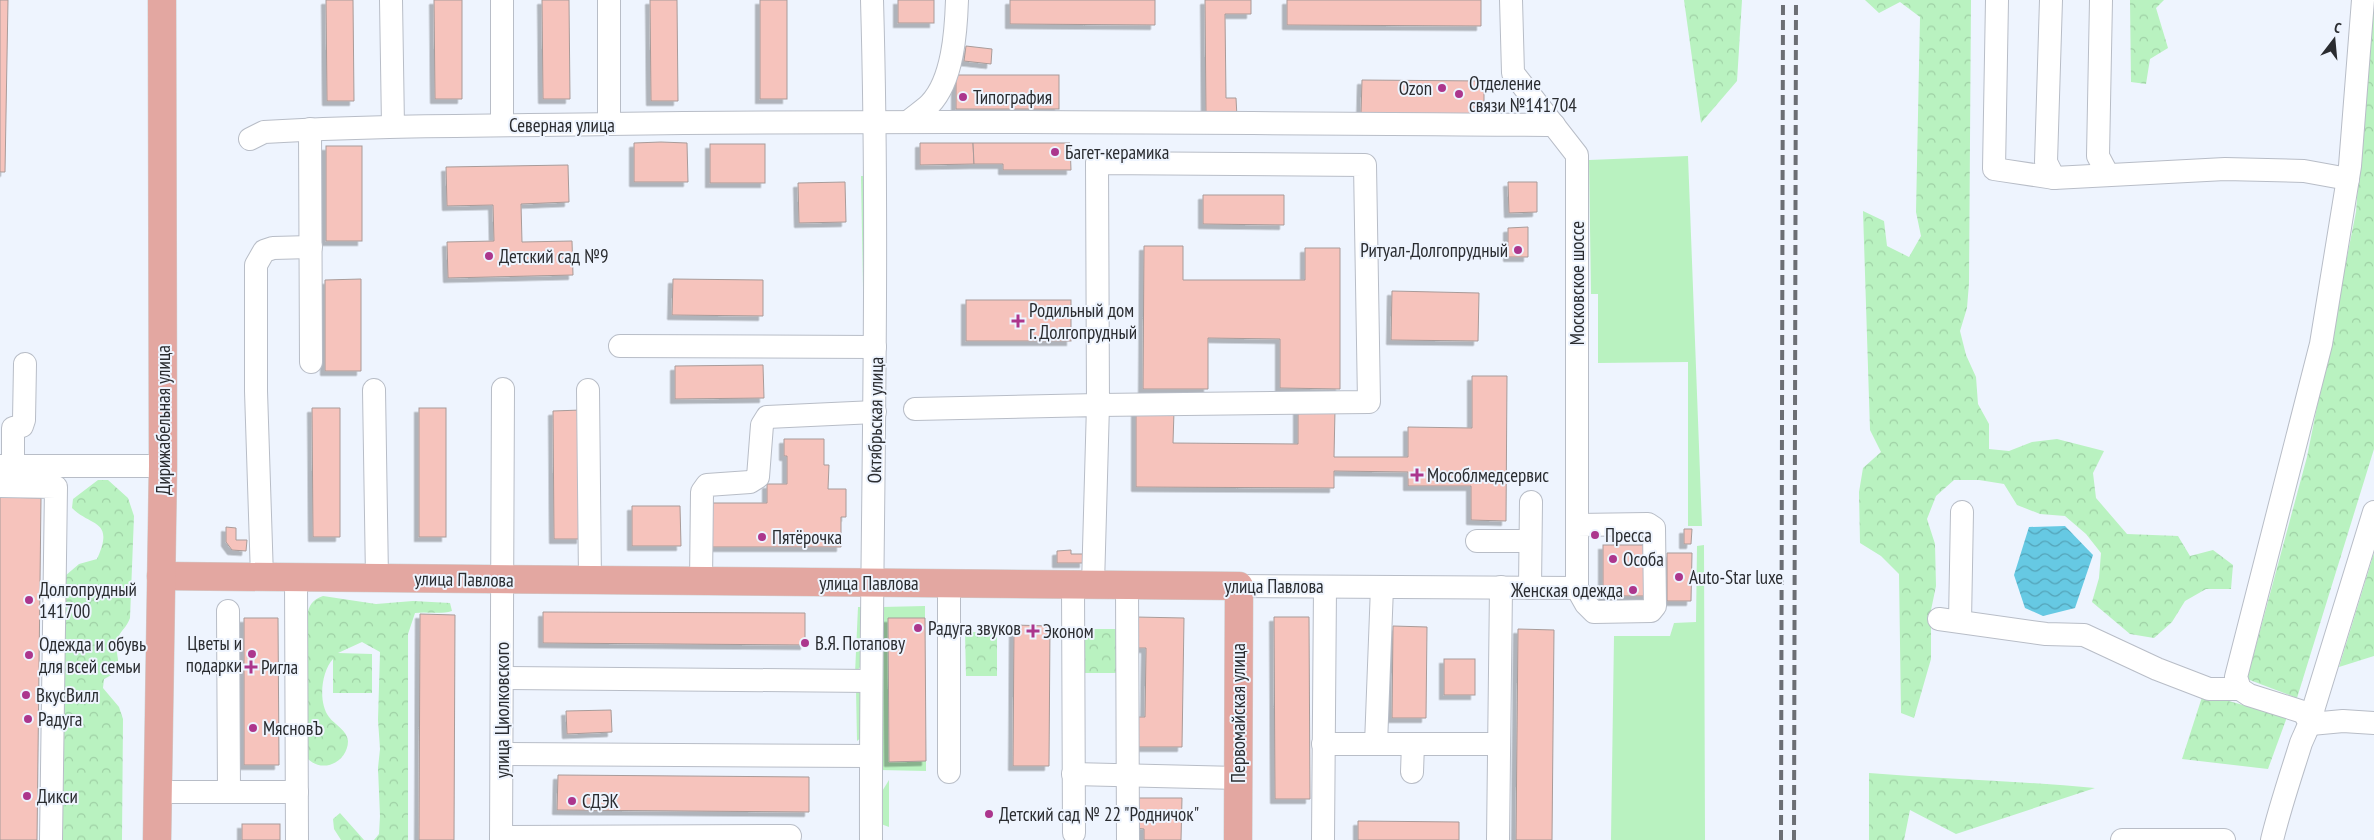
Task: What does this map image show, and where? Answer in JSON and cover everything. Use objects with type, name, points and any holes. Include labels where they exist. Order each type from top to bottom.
[{"type":"main road","name":"Дирижабельная улица","points":[[157,840],[163,466],[162,0]]},
{"type":"main road","name":"улица Павлова","points":[[161,576],[1239,586]]},
{"type":"main road","name":"Первомайская улица","points":[[1238,840],[1239,586]]},
{"type":"street","points":[[391,0],[393,126]]},
{"type":"street","points":[[502,0],[502,125]]},
{"type":"street","points":[[609,0],[609,124]]},
{"type":"street","name":"Октябрьская улица","points":[[870,840],[875,412],[875,122],[872,0]]},
{"type":"street","points":[[909,121],[931,104],[942,83],[951,57],[956,33],[957,0]]},
{"type":"street","name":"Московское шоссе","points":[[1511,0],[1513,72],[1577,155],[1577,588]]},
{"type":"street","points":[[1997,0],[1994,169],[2054,178],[2225,169],[2304,171],[2348,179]]},
{"type":"street","points":[[2050,0],[2046,162],[2054,178]]},
{"type":"street","points":[[2100,0],[2098,156],[2108,175]]},
{"type":"street","points":[[2240,689],[2236,677],[2321,344],[2348,179],[2362,0]]},
{"type":"street","name":"Северная улица","points":[[250,139],[264,132],[393,126],[909,121],[1554,125]]},
{"type":"street","points":[[310,129],[311,362]]},
{"type":"street","points":[[915,409],[1098,405],[1369,402],[1365,165],[1097,163],[1098,405],[1083,585],[1073,774],[1074,833]]},
{"type":"street","points":[[262,577],[256,391],[256,264],[264,251],[273,248],[311,247]]},
{"type":"street","points":[[620,346],[875,346]]},
{"type":"street","points":[[25,364],[24,420],[22,426],[13,428],[7,466],[163,466]]},
{"type":"street","name":"улица Циолковского","points":[[501,839],[502,389]]},
{"type":"street","points":[[374,390],[377,578]]},
{"type":"street","points":[[588,390],[590,580]]},
{"type":"street","points":[[701,582],[702,492],[707,485],[750,482],[758,477],[762,425],[767,417],[875,412]]},
{"type":"street","points":[[0,486],[56,487],[51,840]]},
{"type":"street","points":[[1530,502],[1530,588]]},
{"type":"street","points":[[1962,512],[1949,620],[2046,634],[2084,635],[2157,669],[2209,689],[2240,689],[2249,695],[2303,712],[2311,724]]},
{"type":"street","points":[[2272,840],[2303,737],[2311,724],[2314,707],[2374,512]]},
{"type":"street","points":[[1577,525],[1652,525],[1654,528],[1655,606],[1651,611],[1644,612],[1594,612],[1586,604],[1577,588]]},
{"type":"street","points":[[1477,541],[1530,541]]},
{"type":"street","points":[[296,577],[297,840]]},
{"type":"street","points":[[949,584],[949,772]]},
{"type":"street","points":[[1127,585],[1128,840]]},
{"type":"street","name":"улица Павлова","points":[[1239,586],[1577,588]]},
{"type":"street","points":[[1376,744],[1382,586]]},
{"type":"street","points":[[1323,840],[1325,587]]},
{"type":"street","points":[[1498,840],[1501,587]]},
{"type":"street","points":[[228,612],[229,792]]},
{"type":"street","points":[[502,678],[871,682]]},
{"type":"street","points":[[2311,724],[2374,723]]},
{"type":"street","points":[[1323,744],[1498,744]]},
{"type":"street","points":[[1412,772],[1413,744]]},
{"type":"street","points":[[502,754],[870,756]]},
{"type":"street","points":[[1073,774],[1238,778]]},
{"type":"street","points":[[158,792],[297,792]]},
{"type":"street","points":[[501,839],[790,836]]},
{"type":"street","points":[[2122,840],[2224,840]]},
{"type":"green space","points":[[1684,0],[1742,0],[1737,81],[1701,123]]},
{"type":"green space","points":[[1865,0],[1971,0],[1969,283],[1967,308],[1960,331],[1966,355],[1976,377],[1978,404],[1989,424],[1989,449],[2009,451],[2032,442],[2057,439],[2104,451],[2093,473],[2096,498],[2127,534],[2178,536],[2190,556],[2213,550],[2233,565],[2231,589],[2206,589],[2185,601],[2172,622],[2154,638],[2130,634],[2092,602],[2099,578],[2101,553],[2086,534],[2065,516],[2040,514],[2017,505],[2004,484],[1979,480],[1954,480],[1936,496],[1927,519],[1935,544],[1936,586],[1931,610],[1931,659],[1914,718],[1901,713],[1899,574],[1881,556],[1860,543],[1859,492],[1863,468],[1881,452],[1870,430],[1863,211],[1884,221],[1887,246],[1909,257],[1921,236],[1916,212],[1920,17],[1900,2],[1879,13]]},
{"type":"green space","points":[[2130,0],[2164,0],[2156,8],[2168,48],[2150,59],[2146,84],[2131,82]]},
{"type":"green space","points":[[2371,0],[2374,0],[2374,449],[2297,698],[2247,679],[2307,457],[2356,212]]},
{"type":"green space","points":[[1688,156],[1702,526],[1688,526],[1688,362],[1598,363],[1598,294],[1591,294],[1589,160]]},
{"type":"green space","points":[[861,176],[868,176],[864,344]]},
{"type":"green space","points":[[98,480],[108,480],[128,498],[134,516],[130,618],[116,644],[118,665],[112,674],[104,679],[103,688],[119,707],[123,719],[122,840],[54,840],[63,786],[64,766],[59,724],[65,576],[79,564],[97,559],[103,537],[102,530],[98,526],[72,508],[73,499]]},
{"type":"green space","points":[[1704,545],[1705,840],[1611,840],[1614,636],[1670,636],[1674,623],[1696,622],[1697,546]]},
{"type":"green space","points":[[2374,553],[2374,656],[2339,667]]},
{"type":"green space","points":[[323,596],[376,604],[413,601],[450,603],[452,611],[443,613],[415,613],[408,634],[408,840],[374,840],[379,834],[380,816],[378,720],[380,652],[362,642],[338,653],[372,654],[372,693],[333,693],[333,659],[326,672],[322,688],[323,704],[329,717],[347,737],[347,748],[339,760],[327,765],[313,763],[307,758],[307,616],[312,603]]},
{"type":"green space","points":[[925,606],[925,618],[888,618],[889,761],[926,761],[926,771],[880,770],[882,607]]},
{"type":"green space","points":[[858,607],[862,607],[860,667],[855,674]]},
{"type":"green space","points":[[1085,629],[1116,629],[1116,673],[1085,673]]},
{"type":"green space","points":[[965,632],[997,632],[997,676],[966,676]]},
{"type":"green space","points":[[856,689],[862,693],[862,737],[857,741]]},
{"type":"green space","points":[[2203,694],[2287,717],[2268,769],[2182,759]]},
{"type":"green space","points":[[1869,773],[2095,788],[1956,834],[1910,810],[1904,840],[1869,840]]},
{"type":"green space","points":[[889,780],[889,827],[881,824],[881,793]]},
{"type":"green space","points":[[340,813],[364,840],[341,840],[334,829],[333,819]]},
{"type":"water","points":[[2065,526],[2093,555],[2075,608],[2043,616],[2025,608],[2014,575],[2029,527]]},
{"type":"building","points":[[0,0],[8,0],[5,172],[0,172]]},
{"type":"building","points":[[326,0],[353,0],[354,101],[327,101]]},
{"type":"building","points":[[434,0],[462,0],[462,99],[435,99]]},
{"type":"building","points":[[542,0],[569,0],[570,99],[543,99]]},
{"type":"building","points":[[650,0],[677,0],[678,101],[651,101]]},
{"type":"building","points":[[760,0],[787,0],[787,99],[760,99]]},
{"type":"building","points":[[898,0],[934,0],[934,23],[898,23]]},
{"type":"building","points":[[1010,0],[1155,0],[1155,25],[1010,24]]},
{"type":"building","points":[[1205,0],[1251,0],[1251,14],[1225,14],[1226,98],[1236,98],[1237,117],[1206,118]]},
{"type":"building","points":[[1287,0],[1481,0],[1481,26],[1287,25]]},
{"type":"building","points":[[966,46],[992,49],[991,64],[964,61]]},
{"type":"building","points":[[956,75],[1059,75],[1059,109],[956,109]]},
{"type":"building","points":[[1362,80],[1484,81],[1484,114],[1361,113]]},
{"type":"building","points":[[634,143],[687,143],[688,182],[634,182]]},
{"type":"building","points":[[920,143],[973,143],[974,164],[920,165]]},
{"type":"building","points":[[973,143],[1070,143],[1071,170],[1003,170],[1003,164],[974,164]]},
{"type":"building","points":[[710,144],[765,144],[765,183],[710,183]]},
{"type":"building","points":[[326,146],[362,146],[362,241],[326,241]]},
{"type":"building","points":[[568,165],[569,202],[521,204],[522,242],[572,241],[573,275],[448,278],[447,242],[494,241],[493,205],[447,206],[446,167]]},
{"type":"building","points":[[845,182],[846,222],[799,223],[798,183]]},
{"type":"building","points":[[1508,182],[1537,182],[1537,212],[1509,213]]},
{"type":"building","points":[[1203,195],[1284,195],[1284,225],[1203,224]]},
{"type":"building","name":"Ритуал-Долгопрудный","points":[[1528,227],[1528,257],[1508,257],[1508,228]]},
{"type":"building","points":[[1144,246],[1183,246],[1183,280],[1305,280],[1305,248],[1340,248],[1340,389],[1280,388],[1280,339],[1208,338],[1208,389],[1143,389]]},
{"type":"building","points":[[361,279],[361,371],[325,371],[325,280]]},
{"type":"building","points":[[673,279],[763,280],[763,316],[672,315]]},
{"type":"building","points":[[1392,291],[1479,293],[1478,341],[1391,340]]},
{"type":"building","name":"Родильный дом г. Долгопрудный","points":[[966,300],[1071,300],[1071,341],[966,341]]},
{"type":"building","points":[[763,365],[764,398],[675,399],[675,366]]},
{"type":"building","points":[[1472,376],[1507,376],[1506,521],[1471,520],[1471,486],[1408,486],[1408,472],[1334,471],[1334,488],[1136,487],[1136,410],[1174,411],[1173,443],[1298,444],[1298,409],[1335,410],[1334,457],[1408,457],[1408,427],[1472,428]]},
{"type":"building","points":[[312,408],[340,408],[340,537],[313,537]]},
{"type":"building","points":[[419,408],[446,408],[446,537],[419,537]]},
{"type":"building","points":[[581,410],[581,539],[554,539],[553,411]]},
{"type":"building","points":[[784,439],[824,439],[824,465],[829,465],[828,489],[846,489],[846,517],[841,517],[841,547],[710,547],[710,503],[767,503],[767,484],[787,484],[787,456],[784,456]]},
{"type":"building","points":[[0,497],[41,498],[37,840],[0,840]]},
{"type":"building","points":[[632,506],[680,506],[681,546],[632,546]]},
{"type":"building","points":[[226,527],[236,528],[236,540],[247,540],[246,551],[232,550],[226,542]]},
{"type":"building","name":"Auto-Star luxe","points":[[1684,529],[1692,529],[1691,544],[1684,544]]},
{"type":"building","points":[[1603,545],[1652,545],[1652,596],[1603,596]]},
{"type":"building","points":[[1071,550],[1071,554],[1084,554],[1084,563],[1057,563],[1057,551]]},
{"type":"building","name":"Auto-Star luxe","points":[[1667,553],[1692,553],[1691,601],[1667,601]]},
{"type":"building","points":[[543,612],[805,613],[805,645],[543,643]]},
{"type":"building","points":[[420,614],[455,615],[454,840],[419,840]]},
{"type":"building","points":[[1136,617],[1184,618],[1182,747],[1135,747],[1135,717],[1145,717],[1146,652],[1146,648],[1136,648]]},
{"type":"building","points":[[1274,617],[1309,617],[1310,799],[1275,799]]},
{"type":"building","points":[[244,618],[278,618],[279,765],[244,765]]},
{"type":"building","points":[[888,618],[925,618],[926,761],[889,762]]},
{"type":"building","points":[[1014,625],[1050,626],[1049,766],[1013,766]]},
{"type":"building","points":[[1393,626],[1427,627],[1426,718],[1392,718]]},
{"type":"building","points":[[1518,629],[1554,630],[1552,840],[1516,840]]},
{"type":"building","points":[[1444,659],[1475,659],[1475,695],[1444,695]]},
{"type":"building","points":[[611,710],[612,732],[567,734],[566,711]]},
{"type":"building","points":[[558,775],[809,777],[809,812],[557,810]]},
{"type":"building","points":[[1134,798],[1182,798],[1181,840],[1144,840],[1144,829],[1134,828]]},
{"type":"building","points":[[1358,821],[1459,822],[1459,840],[1358,840]]},
{"type":"building","points":[[242,824],[280,824],[280,840],[242,840]]},
{"type":"railway","points":[[1781,840],[1783,0]]},
{"type":"railway","points":[[1794,840],[1796,0]]},
{"type":"place","name":"Ozon","points":[[1442,88]]},
{"type":"place","name":"Отделение связи №141704","points":[[1459,94]]},
{"type":"place","name":"Типография","points":[[963,97]]},
{"type":"place","name":"Багет-керамика","points":[[1055,152]]},
{"type":"place","name":"Ритуал-Долгопрудный","points":[[1518,250]]},
{"type":"place","name":"Детский сад №9","points":[[489,256]]},
{"type":"place","name":"Родильный дом г. Долгопрудный","points":[[1018,321]]},
{"type":"place","name":"Мособлмедсервис","points":[[1417,475]]},
{"type":"place","name":"Пресса","points":[[1595,535]]},
{"type":"place","name":"Пятёрочка","points":[[762,537]]},
{"type":"place","name":"Особа","points":[[1613,559]]},
{"type":"place","name":"Auto-Star luxe","points":[[1679,577]]},
{"type":"place","name":"Женская одежда","points":[[1633,590]]},
{"type":"place","name":"Долгопрудный 141700","points":[[29,600]]},
{"type":"place","name":"Радуга звуков","points":[[918,628]]},
{"type":"place","name":"Эконом","points":[[1033,631]]},
{"type":"place","name":"В.Я. Потапову","points":[[805,643]]},
{"type":"place","name":"Цветы и подарки","points":[[252,654]]},
{"type":"place","name":"Одежда и обувь для всей семьи","points":[[29,655]]},
{"type":"place","name":"Ригла","points":[[251,667]]},
{"type":"place","name":"ВкусВилл","points":[[26,695]]},
{"type":"place","name":"Радуга","points":[[28,719]]},
{"type":"place","name":"МясновЪ","points":[[253,728]]},
{"type":"place","name":"Дикси","points":[[27,796]]},
{"type":"place","name":"СДЭК","points":[[572,801]]},
{"type":"place","name":"Детский сад № 22 \"Родничок\"","points":[[989,814]]}]
